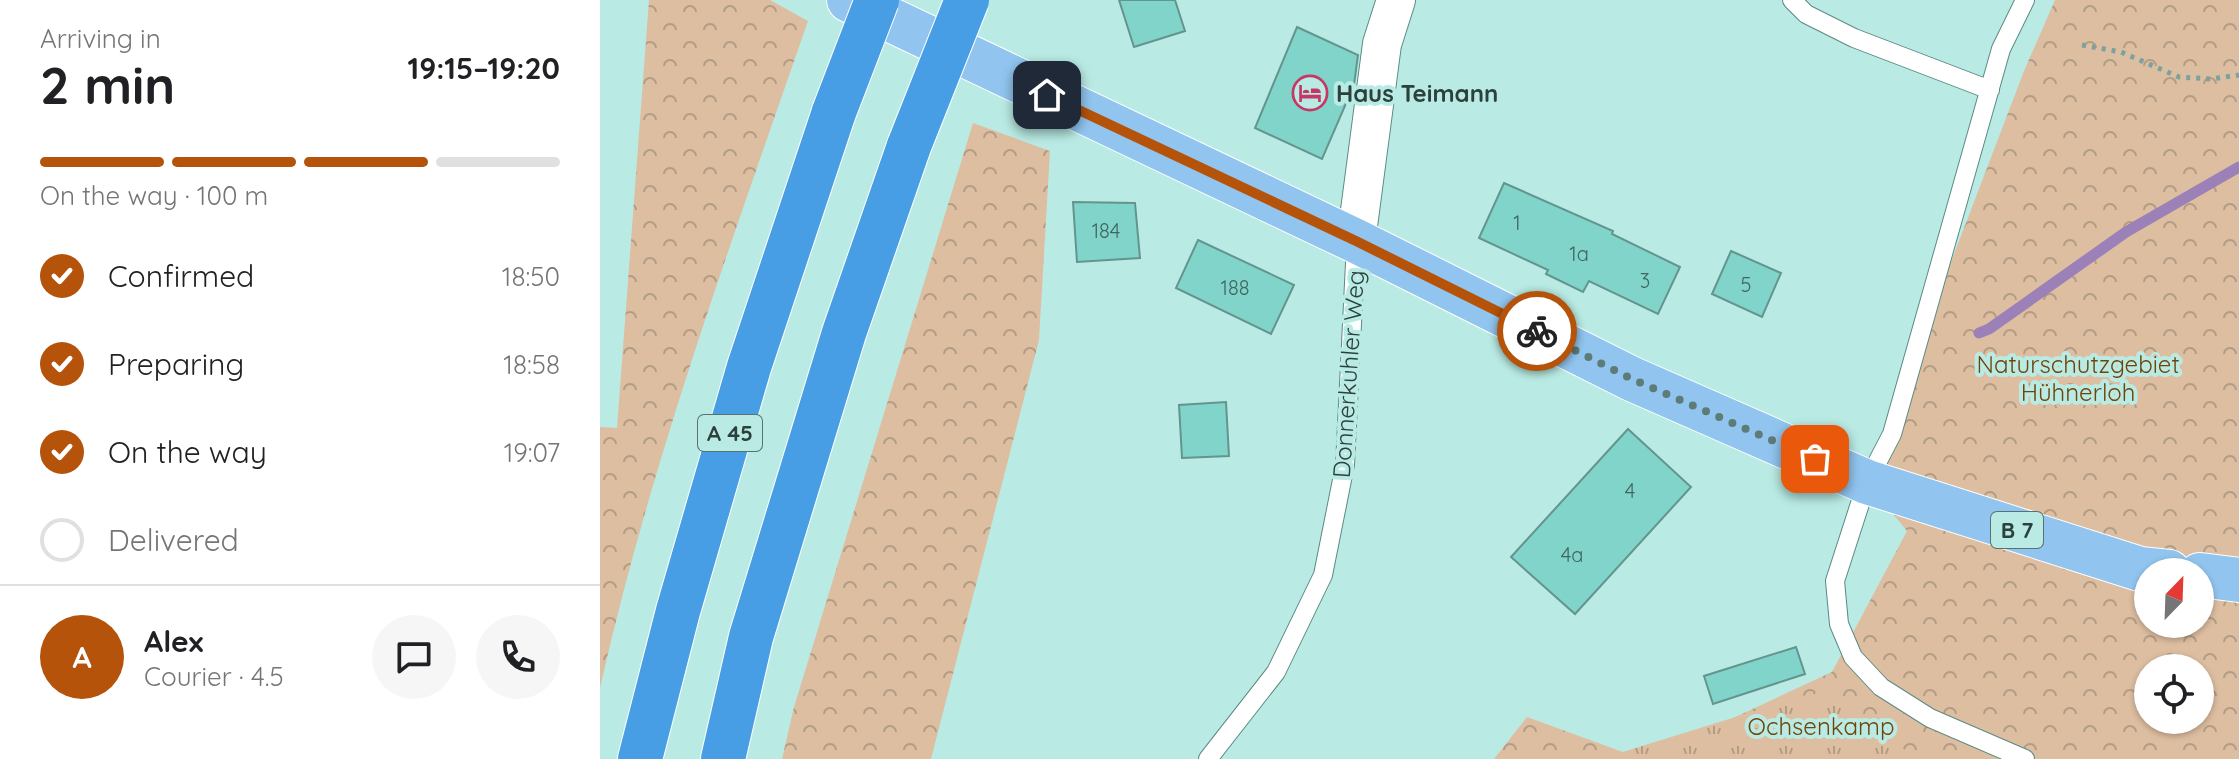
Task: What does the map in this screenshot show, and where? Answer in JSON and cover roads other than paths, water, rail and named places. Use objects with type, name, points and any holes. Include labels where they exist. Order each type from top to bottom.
[{"type":"highway","name":"A 45","points":[[640,759],[678,611],[749,367],[834,112],[877,0]]},
{"type":"highway","points":[[723,759],[751,637],[844,333],[909,146],[967,0]]},
{"type":"main road","name":"B 7","points":[[849,0],[1356,241],[1632,379],[1867,482],[2134,567]]},
{"type":"main road","points":[[2214,577],[2239,580]]},
{"type":"street","points":[[1356,241],[1382,44],[1396,0]]},
{"type":"lane","points":[[1792,0],[1806,14],[1854,38],[1990,90]]},
{"type":"lane","points":[[2025,0],[2001,49],[1892,434],[1867,482],[1835,581],[1839,624],[1853,657],[1881,687],[1930,718],[2025,759]]},
{"type":"lane","name":"Donnerkuhler Weg","points":[[1208,759],[1276,672],[1323,575],[1345,465],[1356,241]]},
{"type":"waterway","points":[[1979,333],[2126,232],[2239,167]]},
{"type":"place","name":"Haus Teimann","points":[[1310,93]]},
{"type":"park label","name":"Naturschutzgebiet Hühnerloh","points":[[2078,378]]},
{"type":"park label","name":"Ochsenkamp","points":[[1821,726]]}]
